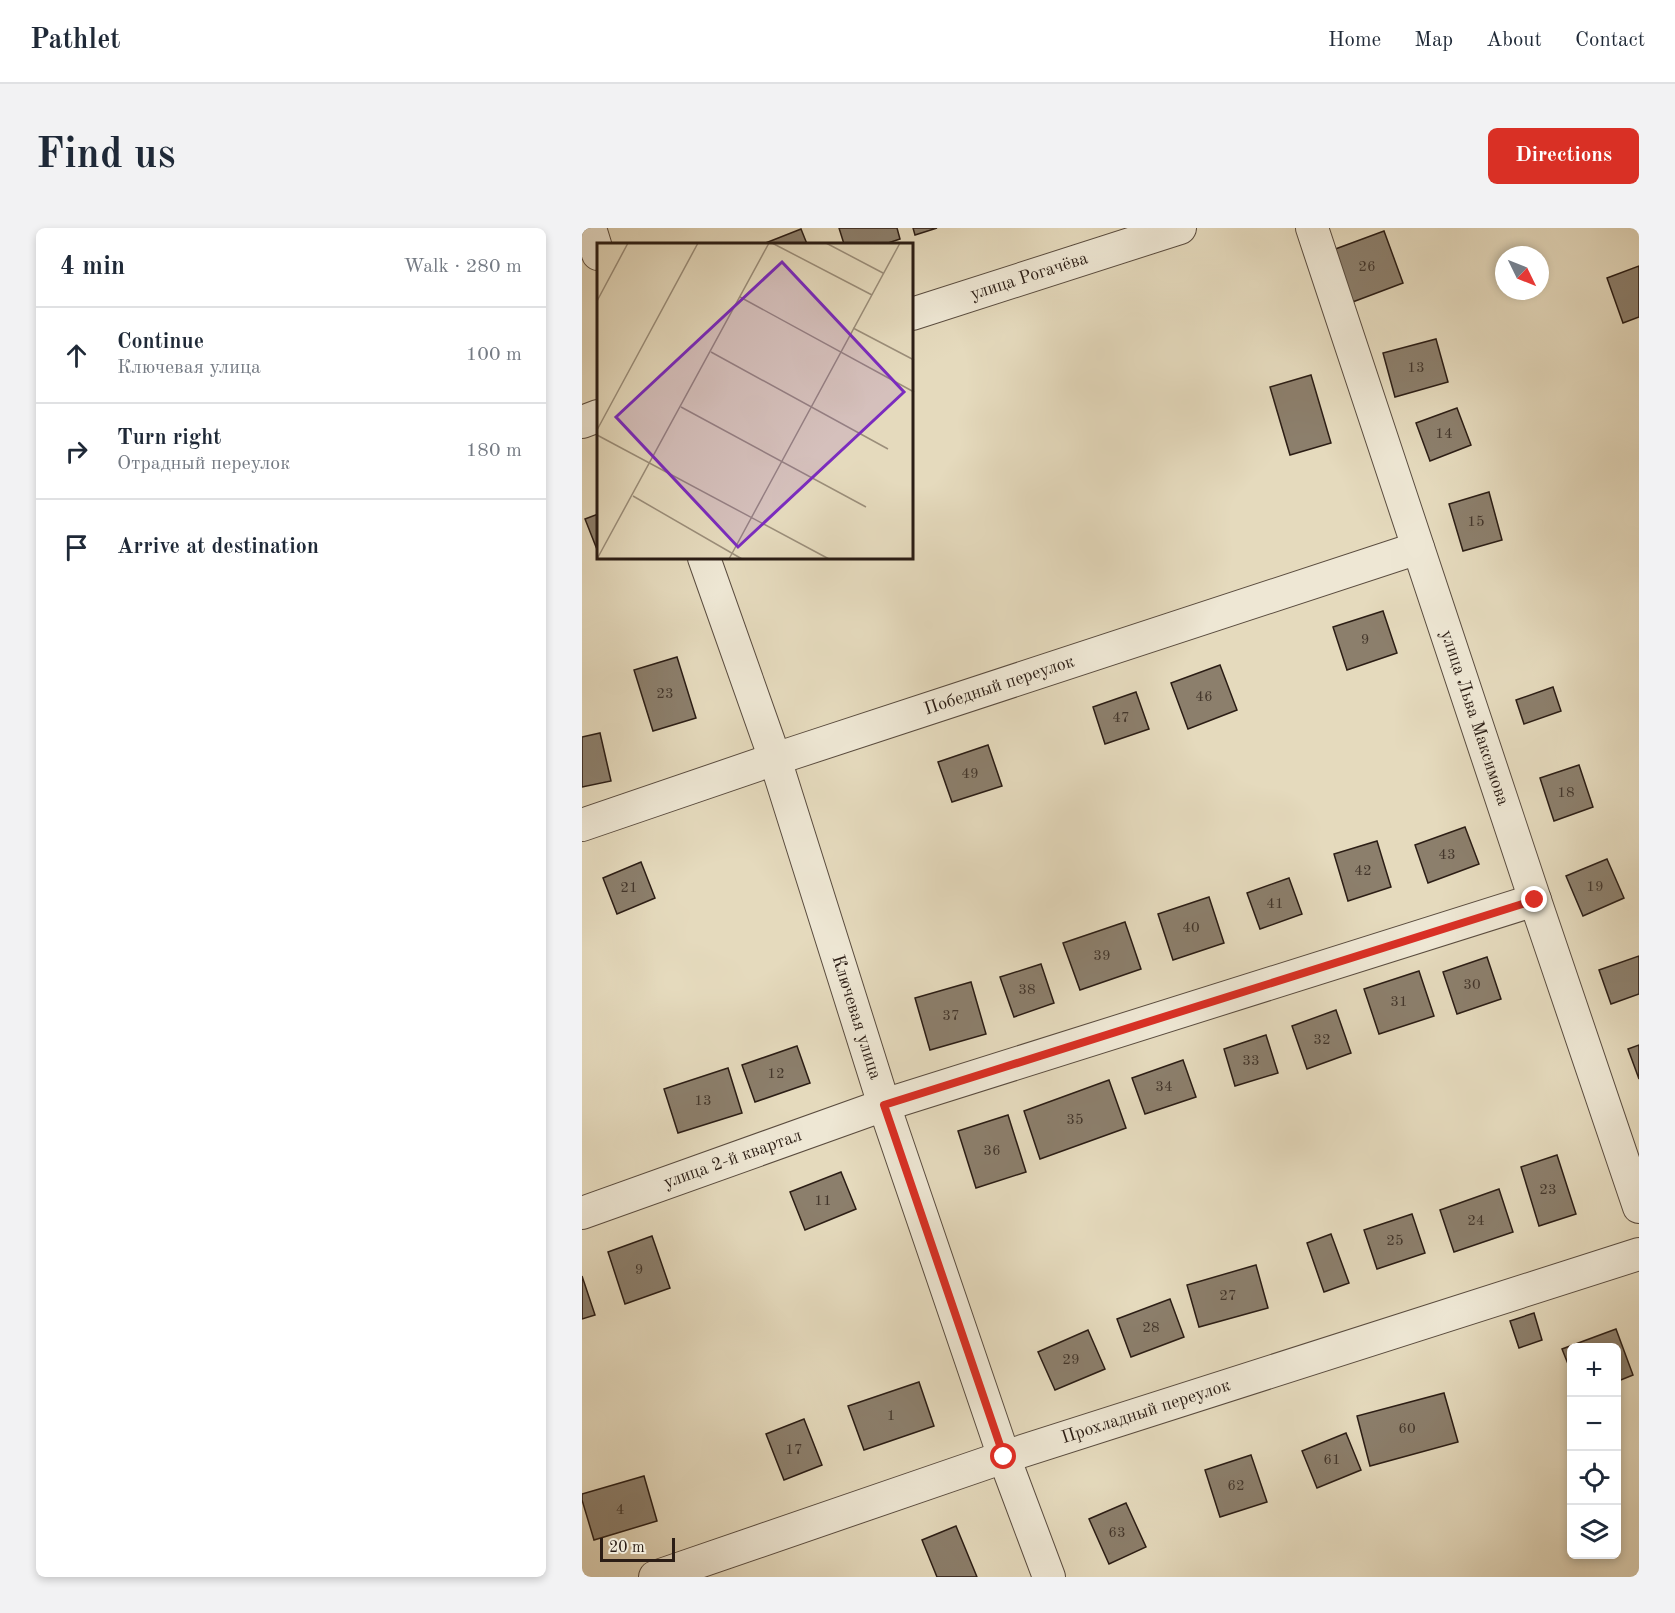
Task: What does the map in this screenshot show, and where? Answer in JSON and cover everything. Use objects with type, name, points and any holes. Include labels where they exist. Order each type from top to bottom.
[{"type":"street","points":[[590,228],[597,251]]},
{"type":"street","name":"улица Рогачёва","points":[[914,313],[1180,228]]},
{"type":"street","name":"улица Льва Максимова","points":[[1312,228],[1639,1207]]},
{"type":"street","points":[[582,422],[597,416]]},
{"type":"street","name":"Победный переулок","points":[[582,825],[775,759],[1418,548]]},
{"type":"street","name":"Ключевая улица","points":[[705,560],[775,759],[884,1105],[1004,1457],[1049,1577]]},
{"type":"street","name":"улица 2-й квартал","points":[[582,1213],[884,1105],[1535,900]]},
{"type":"street","name":"Прохладный переулок","points":[[655,1577],[1004,1457],[1639,1254]]},
{"type":"building","points":[[839,228],[897,228],[900,239],[888,243],[844,243]]},
{"type":"building","points":[[913,228],[937,228],[915,235]]},
{"type":"building","points":[[801,229],[807,243],[766,243]]},
{"type":"building","points":[[1384,231],[1403,283],[1350,303],[1330,251]]},
{"type":"building","points":[[1639,266],[1639,317],[1623,323],[1607,278]]},
{"type":"building","points":[[1436,339],[1448,382],[1395,397],[1383,353]]},
{"type":"building","points":[[1311,375],[1331,443],[1290,455],[1270,387]]},
{"type":"building","points":[[1457,408],[1471,445],[1430,461],[1416,423]]},
{"type":"building","points":[[1489,492],[1502,540],[1463,551],[1449,504]]},
{"type":"building","points":[[597,514],[597,549],[585,519]]},
{"type":"building","points":[[1383,611],[1397,653],[1347,670],[1333,627]]},
{"type":"building","points":[[677,657],[696,718],[653,731],[634,670]]},
{"type":"building","points":[[1220,665],[1237,710],[1188,729],[1171,683]]},
{"type":"building","points":[[1553,687],[1561,711],[1524,724],[1516,700]]},
{"type":"building","points":[[1136,692],[1149,729],[1105,744],[1093,707]]},
{"type":"building","points":[[600,733],[611,781],[582,787],[582,737]]},
{"type":"building","points":[[988,745],[1002,786],[952,802],[938,762]]},
{"type":"building","points":[[1579,765],[1593,807],[1554,821],[1540,778]]},
{"type":"building","points":[[1465,827],[1479,864],[1428,883],[1415,845]]},
{"type":"building","points":[[1377,841],[1391,887],[1348,901],[1334,854]]},
{"type":"building","points":[[1607,859],[1624,898],[1583,916],[1566,876]]},
{"type":"building","points":[[641,862],[655,898],[617,914],[603,878]]},
{"type":"building","points":[[1289,878],[1302,914],[1260,929],[1247,893]]},
{"type":"building","points":[[1209,897],[1224,943],[1173,960],[1158,914]]},
{"type":"building","points":[[1125,922],[1141,969],[1080,990],[1063,943]]},
{"type":"building","points":[[1639,956],[1639,994],[1611,1004],[1599,970]]},
{"type":"building","points":[[1487,957],[1501,999],[1457,1014],[1443,972]]},
{"type":"building","points":[[1041,964],[1054,1003],[1014,1017],[1000,977]]},
{"type":"building","points":[[1419,971],[1434,1016],[1379,1034],[1364,989]]},
{"type":"building","points":[[971,982],[986,1034],[930,1050],[915,998]]},
{"type":"building","points":[[1336,1010],[1351,1053],[1307,1069],[1292,1026]]},
{"type":"building","points":[[1266,1035],[1278,1073],[1235,1086],[1224,1049]]},
{"type":"building","points":[[1639,1045],[1639,1079],[1628,1049]]},
{"type":"building","points":[[797,1046],[810,1083],[755,1102],[742,1065]]},
{"type":"building","points":[[1183,1060],[1196,1097],[1145,1114],[1132,1078]]},
{"type":"building","points":[[728,1068],[742,1113],[678,1133],[664,1089]]},
{"type":"building","points":[[1109,1080],[1126,1128],[1040,1159],[1024,1111]]},
{"type":"building","points":[[1008,1115],[1026,1172],[976,1188],[958,1131]]},
{"type":"building","points":[[1557,1155],[1576,1214],[1539,1226],[1521,1167]]},
{"type":"building","points":[[841,1172],[856,1209],[805,1230],[790,1192]]},
{"type":"building","points":[[1499,1189],[1513,1232],[1454,1252],[1440,1210]]},
{"type":"building","points":[[1412,1214],[1425,1253],[1377,1269],[1364,1230]]},
{"type":"building","points":[[1331,1234],[1349,1283],[1324,1292],[1307,1243]]},
{"type":"building","points":[[652,1236],[670,1288],[625,1304],[608,1252]]},
{"type":"building","points":[[1256,1265],[1268,1308],[1199,1327],[1187,1285]]},
{"type":"building","points":[[582,1276],[595,1315],[582,1319]]},
{"type":"building","points":[[1170,1299],[1184,1337],[1131,1357],[1117,1319]]},
{"type":"building","points":[[1534,1313],[1542,1340],[1519,1348],[1510,1321]]},
{"type":"building","points":[[1616,1329],[1633,1375],[1621,1380],[1621,1343],[1578,1343]]},
{"type":"building","points":[[1088,1330],[1105,1369],[1055,1390],[1038,1352]]},
{"type":"building","points":[[1567,1347],[1567,1362],[1562,1349]]},
{"type":"building","points":[[919,1382],[934,1426],[864,1450],[848,1406]]},
{"type":"building","points":[[1444,1393],[1458,1442],[1370,1466],[1357,1416]]},
{"type":"building","points":[[804,1419],[822,1465],[784,1480],[766,1434]]},
{"type":"building","points":[[1346,1433],[1361,1470],[1317,1488],[1302,1451]]},
{"type":"building","points":[[1251,1455],[1267,1502],[1220,1517],[1205,1470]]},
{"type":"building","points":[[644,1476],[657,1521],[594,1540],[582,1494]]},
{"type":"building","points":[[1126,1503],[1146,1547],[1109,1564],[1089,1519]]},
{"type":"building","points":[[956,1526],[977,1577],[937,1577],[922,1540]]},
{"type":"route","points":[[1004,1457],[884,1105],[1535,900]]}]
